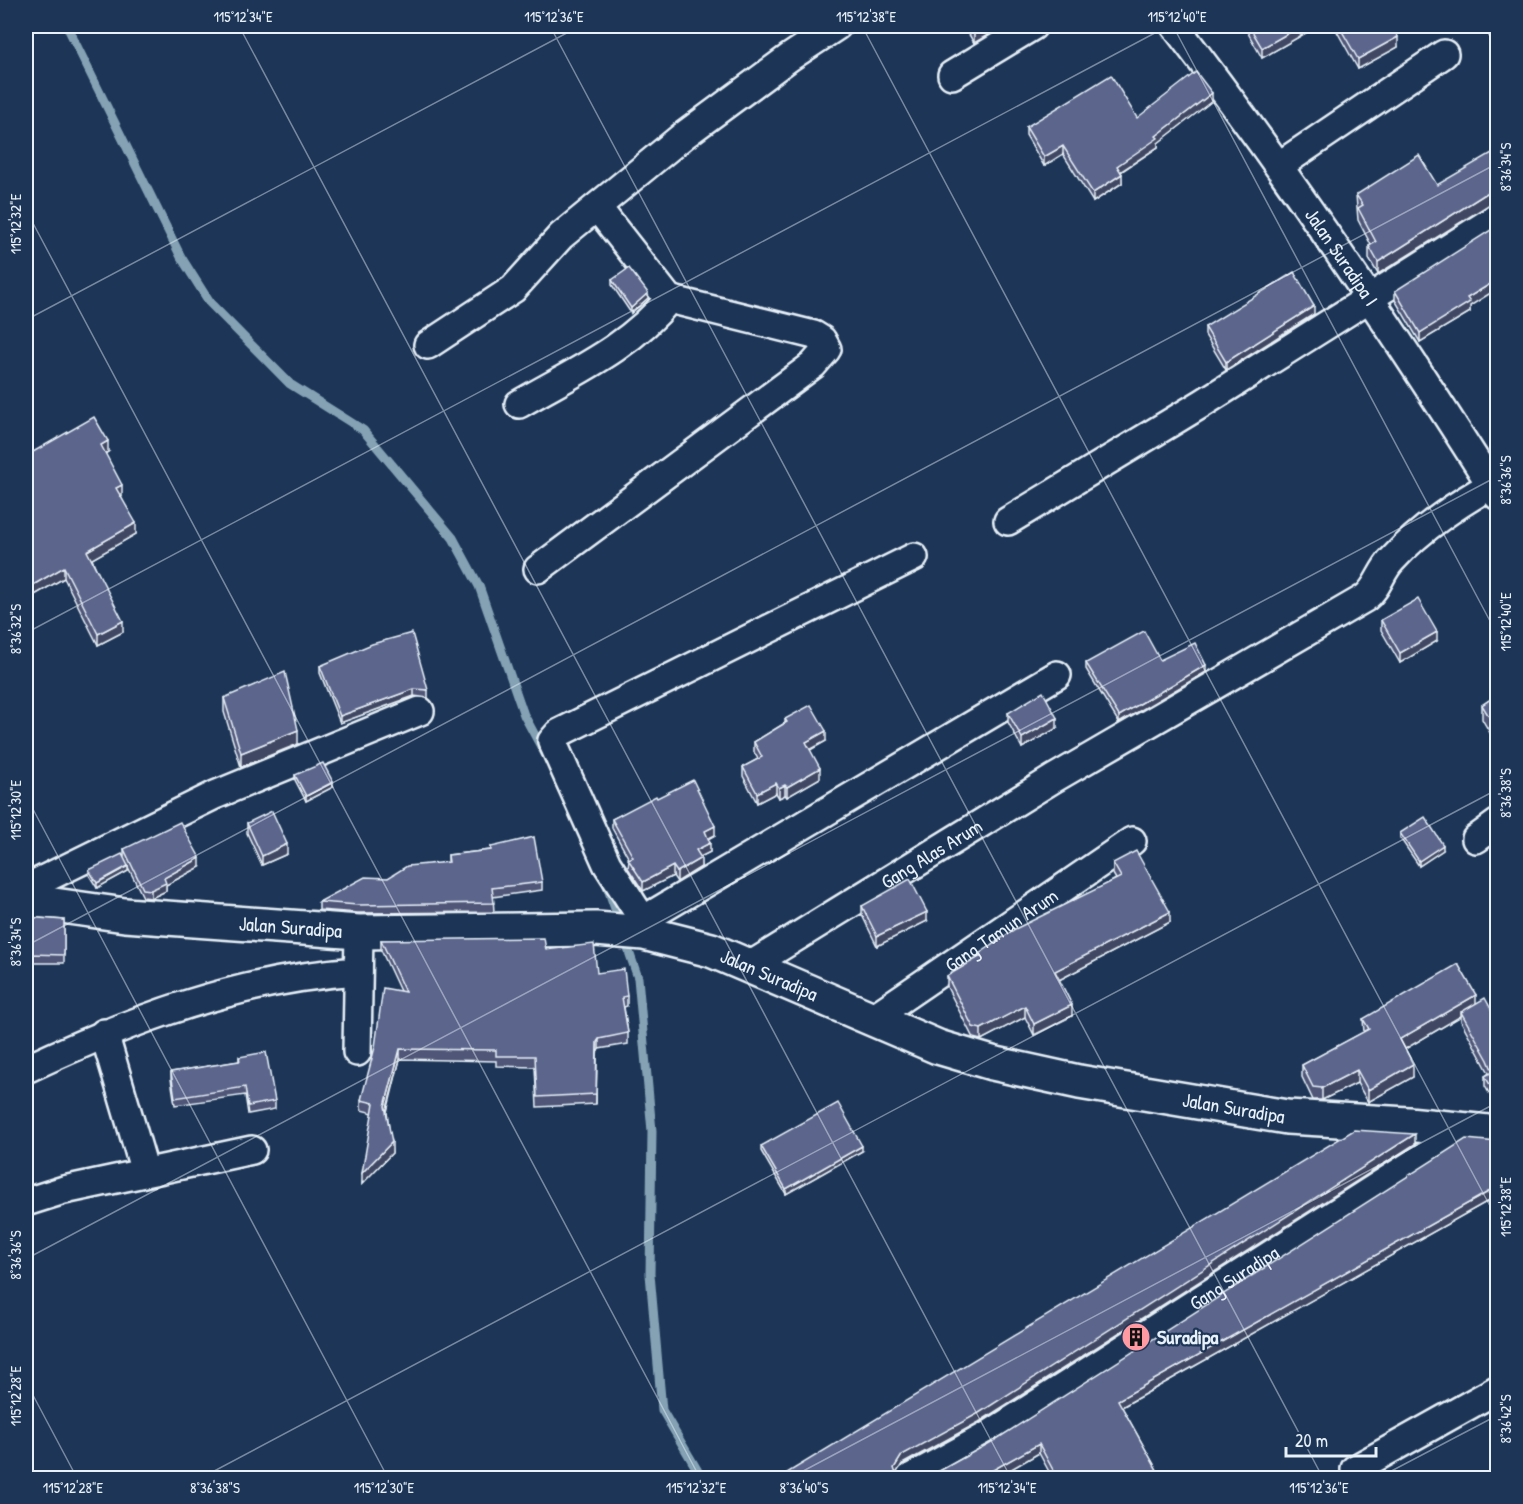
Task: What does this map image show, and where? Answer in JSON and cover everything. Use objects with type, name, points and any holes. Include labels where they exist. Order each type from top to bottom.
[{"type":"street","points":[[428,345],[513,289],[549,248],[682,136],[790,57],[837,26]]},
{"type":"street","points":[[952,75],[1033,26]]},
{"type":"street","name":"Jalan Suradipa I","points":[[1175,26],[1280,165],[1495,487]]},
{"type":"street","points":[[1280,165],[1444,54]]},
{"type":"street","points":[[538,569],[813,365],[826,353],[822,340],[814,335],[669,299],[597,207]]},
{"type":"street","points":[[1008,521],[1371,299],[1497,217]]},
{"type":"street","points":[[519,404],[625,343],[647,324],[669,299]]},
{"type":"street","name":"Gang Alas Arum","points":[[751,965],[902,869],[1365,598],[1371,593],[1389,563],[1406,544],[1434,520],[1495,487]]},
{"type":"street","points":[[914,557],[559,733],[552,741],[607,864],[648,927],[1057,675]]},
{"type":"street","points":[[26,888],[215,795],[420,711]]},
{"type":"street","points":[[1476,839],[1497,823]]},
{"type":"street","name":"Gang Tamun Arum","points":[[870,1020],[1132,841]]},
{"type":"street","name":"Jalan Suradipa","points":[[26,901],[125,915],[359,932],[648,927],[751,965],[870,1020],[960,1054],[1080,1082],[1287,1117],[1408,1124],[1497,1133]]},
{"type":"street","points":[[357,1052],[359,932]]},
{"type":"street","points":[[26,1069],[104,1033],[214,995],[305,975],[358,971]]},
{"type":"street","points":[[104,1033],[145,1172]]},
{"type":"street","name":"Gang Suradipa","points":[[910,1479],[987,1436],[1464,1131]]},
{"type":"street","points":[[26,1202],[64,1190],[252,1150]]},
{"type":"street","points":[[1355,1469],[1497,1389]]},
{"type":"building","points":[[970,26],[988,26],[974,34]]},
{"type":"building","points":[[1249,26],[1301,26],[1262,48]]},
{"type":"building","points":[[1339,26],[1392,26],[1398,37],[1358,59]]},
{"type":"building","points":[[1196,72],[1212,93],[1156,136],[1158,138],[1117,166],[1122,174],[1093,193],[1063,146],[1044,157],[1026,127],[1111,75],[1137,118]]},
{"type":"building","points":[[1497,150],[1497,189],[1490,191],[1378,262],[1369,246],[1376,242],[1358,208],[1363,205],[1356,195],[1419,155],[1437,185]]},
{"type":"building","points":[[1497,226],[1497,280],[1467,298],[1470,302],[1420,333],[1395,291]]},
{"type":"building","points":[[629,268],[648,293],[631,308],[612,280]]},
{"type":"building","points":[[1294,272],[1314,306],[1226,362],[1205,327]]},
{"type":"building","points":[[94,417],[108,441],[101,445],[122,485],[116,488],[136,523],[87,551],[123,621],[98,634],[64,567],[26,589],[26,456]]},
{"type":"building","points":[[1418,599],[1437,632],[1400,653],[1381,620]]},
{"type":"building","points":[[1144,631],[1160,660],[1195,643],[1206,665],[1119,716],[1086,663]]},
{"type":"building","points":[[412,633],[428,690],[414,689],[340,716],[320,666],[372,644]]},
{"type":"building","points":[[285,672],[298,730],[241,753],[224,698]]},
{"type":"building","points":[[1043,692],[1057,718],[1022,738],[1008,713]]},
{"type":"building","points":[[1497,695],[1497,730],[1482,705]]},
{"type":"building","points":[[811,705],[826,731],[806,742],[820,768],[787,787],[785,785],[779,788],[776,783],[757,793],[743,767],[762,757],[754,742],[787,722],[785,719]]},
{"type":"building","points":[[323,763],[333,782],[306,796],[295,775]]},
{"type":"building","points":[[693,780],[715,826],[705,831],[710,843],[696,850],[701,858],[677,872],[673,866],[643,882],[628,859],[633,857],[612,819]]},
{"type":"building","points":[[272,811],[287,844],[262,856],[247,823]]},
{"type":"building","points":[[1425,817],[1443,845],[1419,861],[1400,833]]},
{"type":"building","points":[[180,822],[200,858],[164,878],[166,883],[151,890],[143,889],[124,849]]},
{"type":"building","points":[[534,837],[542,882],[492,888],[494,903],[358,905],[319,902],[365,877],[388,878],[407,866],[449,862],[448,855],[491,850],[491,847]]},
{"type":"building","points":[[1136,851],[1170,912],[1055,971],[1072,1005],[1034,1024],[1025,1006],[981,1029],[973,1027],[947,976],[981,956],[979,954],[1015,929],[1121,877],[1113,863]]},
{"type":"building","points":[[122,854],[128,866],[97,883],[89,870]]},
{"type":"building","points":[[910,879],[927,912],[877,936],[862,906]]},
{"type":"building","points":[[26,917],[64,920],[64,955],[29,954],[26,972]]},
{"type":"building","points":[[544,938],[546,950],[594,944],[597,973],[624,969],[627,996],[622,997],[628,1033],[599,1039],[597,1042],[596,1094],[537,1097],[535,1056],[496,1056],[496,1050],[400,1049],[385,1106],[392,1142],[362,1173],[374,1103],[361,1100],[375,1047],[383,988],[405,992],[381,940]]},
{"type":"building","points":[[1458,964],[1476,995],[1400,1039],[1413,1064],[1368,1090],[1357,1070],[1322,1088],[1313,1087],[1302,1065],[1369,1029],[1363,1019]]},
{"type":"building","points":[[1485,998],[1497,1020],[1497,1097],[1485,1076],[1493,1072],[1488,1060],[1461,1012]]},
{"type":"building","points":[[266,1052],[275,1101],[248,1106],[245,1087],[175,1098],[171,1072],[240,1061],[239,1057]]},
{"type":"building","points":[[838,1103],[862,1146],[786,1189],[761,1146]]},
{"type":"building","points":[[1354,1130],[1415,1134],[979,1413],[902,1455],[894,1468],[898,1479],[777,1479]]},
{"type":"building","points":[[1466,1139],[1497,1142],[1497,1187],[1118,1400],[1162,1479],[1058,1479],[1039,1444],[977,1479],[925,1479],[995,1440]]},
{"type":"waterway","points":[[67,26],[181,257],[210,303],[290,384],[363,430],[453,538],[479,586],[524,715],[545,754]]},
{"type":"waterway","points":[[606,883],[620,923]]},
{"type":"waterway","points":[[624,937],[638,978],[652,1131],[650,1274],[662,1410],[702,1478]]},
{"type":"place","name":"Suradipa","points":[[1136,1337]]}]
